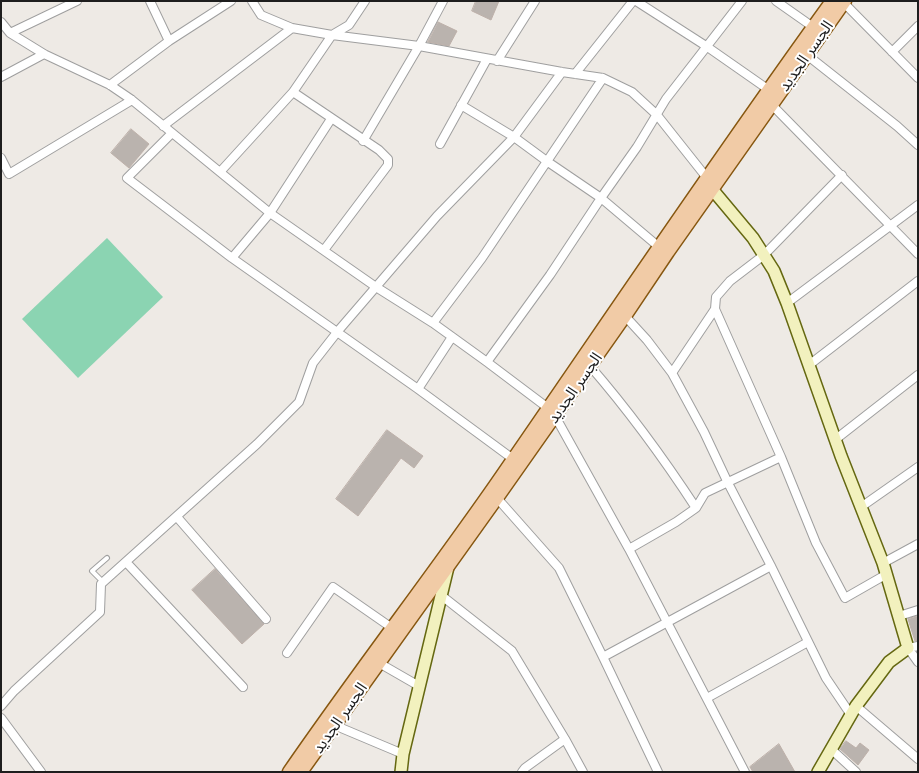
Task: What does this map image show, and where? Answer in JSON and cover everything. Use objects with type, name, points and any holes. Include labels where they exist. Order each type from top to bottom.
[{"type":"main road","name":"الجسر الجديد","points":[[289,772],[513,459],[590,366],[668,252],[769,90],[813,27],[840,2]]},
{"type":"main road","name":"الجسر الجديد","points":[[301,772],[498,498],[659,246],[772,105],[807,55],[840,2]]},
{"type":"street","points":[[10,33],[77,1]]},
{"type":"street","points":[[150,1],[169,41]]},
{"type":"street","points":[[110,84],[169,41],[231,1]]},
{"type":"street","points":[[252,1],[261,15],[292,28],[419,46],[603,78],[632,92],[657,116],[753,238],[774,271],[860,507],[885,568],[899,616],[918,662]]},
{"type":"street","points":[[220,172],[293,92],[332,34],[349,25],[365,1]]},
{"type":"street","points":[[363,141],[443,1]]},
{"type":"street","points":[[575,74],[634,1],[706,46],[769,90]]},
{"type":"street","points":[[487,362],[550,275],[637,147],[666,99],[742,1]]},
{"type":"street","points":[[776,1],[813,27]]},
{"type":"street","points":[[497,61],[534,2]]},
{"type":"street","points":[[840,2],[918,78]]},
{"type":"street","points":[[1,22],[10,33],[44,54],[110,84],[270,213],[376,287],[433,323],[552,412],[629,548],[745,772]]},
{"type":"street","points":[[892,52],[918,26]]},
{"type":"street","points":[[163,126],[292,28]]},
{"type":"street","points":[[1,77],[44,54]]},
{"type":"street","points":[[807,55],[897,126],[918,145]]},
{"type":"street","points":[[440,144],[487,59]]},
{"type":"street","points":[[1,706],[14,691],[100,612],[102,582],[257,444],[299,402],[313,363],[338,331],[437,216],[514,137],[562,72]]},
{"type":"street","points":[[433,323],[482,258],[603,78]]},
{"type":"street","points":[[293,92],[388,159],[388,165],[324,250]]},
{"type":"street","points":[[1,158],[9,174],[132,100]]},
{"type":"street","points":[[772,105],[918,254]]},
{"type":"street","points":[[462,106],[514,137],[601,198],[659,246]]},
{"type":"street","points":[[232,258],[270,213],[331,119]]},
{"type":"street","points":[[172,133],[127,178],[232,258],[338,331],[513,459]]},
{"type":"street","points":[[842,175],[764,255],[730,281],[716,297],[715,309],[781,457],[816,543],[845,598],[918,544]]},
{"type":"street","points":[[787,303],[918,205]]},
{"type":"street","points":[[809,365],[918,281]]},
{"type":"street","points":[[672,373],[715,309]]},
{"type":"street","points":[[625,316],[648,340],[672,373],[704,432],[826,678],[853,711],[918,760]]},
{"type":"street","points":[[418,389],[452,337]]},
{"type":"street","points":[[590,366],[613,393],[678,480],[696,508]]},
{"type":"street","points":[[836,439],[918,375]]},
{"type":"street","points":[[629,548],[676,522],[696,508],[704,493],[781,457]]},
{"type":"street","points":[[860,507],[918,468]]},
{"type":"street","points":[[498,498],[559,568],[658,772]]},
{"type":"street","points":[[177,516],[266,619]]},
{"type":"street","points":[[126,562],[243,686]]},
{"type":"street","points":[[603,657],[771,566]]},
{"type":"street","points":[[401,772],[403,754],[448,568]]},
{"type":"street","points":[[286,653],[333,587],[392,628]]},
{"type":"street","points":[[442,596],[512,651],[583,772]]},
{"type":"street","points":[[899,616],[918,610]]},
{"type":"street","points":[[707,698],[808,642]]},
{"type":"street","points":[[818,772],[853,711],[889,662],[913,647]]},
{"type":"street","points":[[378,663],[419,686]]},
{"type":"street","points":[[1,718],[41,772]]},
{"type":"street","points":[[334,724],[403,754]]},
{"type":"street","points":[[525,771],[565,739]]},
{"type":"street","points":[[831,749],[856,772]]},
{"type":"lane","points":[[102,582],[92,571],[107,558]]},
{"type":"green space","points":[[107,238],[163,297],[78,378],[22,319]]},
{"type":"building","points":[[476,1],[499,1],[491,20],[472,11]]},
{"type":"building","points":[[438,22],[457,31],[449,46],[428,42]]},
{"type":"building","points":[[131,129],[149,144],[129,168],[111,153]]},
{"type":"building","points":[[387,430],[423,456],[414,468],[401,458],[358,516],[336,499]]},
{"type":"building","points":[[215,569],[264,624],[242,644],[192,590]]},
{"type":"building","points":[[918,616],[918,640],[915,641],[908,619]]},
{"type":"building","points":[[846,741],[856,748],[860,743],[869,750],[858,765],[840,749]]},
{"type":"building","points":[[779,744],[795,772],[753,772],[750,767]]}]
